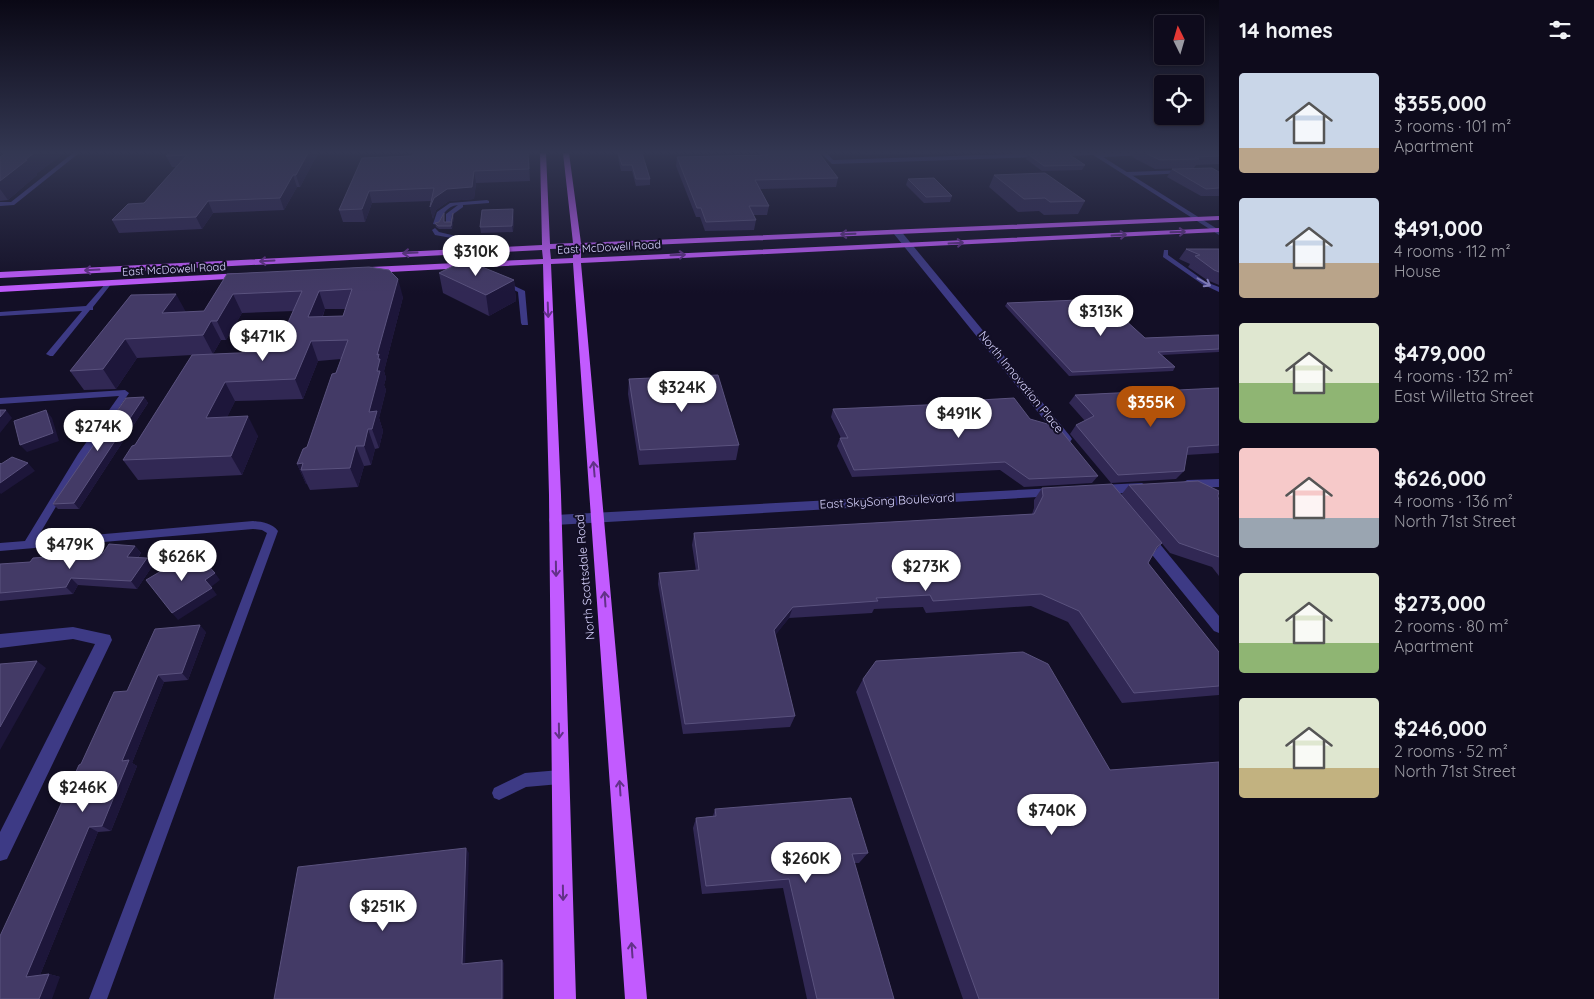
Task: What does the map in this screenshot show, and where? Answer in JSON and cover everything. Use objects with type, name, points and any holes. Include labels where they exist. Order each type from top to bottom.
[{"type":"main road","name":"North Scottsdale Road","points":[[544,200],[556,520],[565,999]]},
{"type":"main road","name":"North Scottsdale Road","points":[[572,200],[577,245],[636,999]]},
{"type":"main road","name":"East McDowell Road","points":[[0,275],[577,245],[1219,218]]},
{"type":"main road","name":"East McDowell Road","points":[[365,270],[1218,231]]},
{"type":"main road","points":[[220,278],[228,264]]},
{"type":"main road","name":"East McDowell Road","points":[[0,289],[249,276]]},
{"type":"street","points":[[1166,200],[1218,231]]},
{"type":"street","name":"North Innovation Place","points":[[897,232],[1074,448]]},
{"type":"street","points":[[1096,474],[1117,501]]},
{"type":"street","points":[[1173,485],[1219,483]]},
{"type":"street","points":[[1084,490],[1155,486]]},
{"type":"street","name":"East SkySong Boulevard","points":[[556,520],[1066,491]]},
{"type":"street","points":[[1137,526],[1219,627]]},
{"type":"street","points":[[0,641],[73,633],[105,640],[0,852]]},
{"type":"lane","points":[[0,204],[12,204],[17,200]]},
{"type":"lane","points":[[441,226],[444,214],[448,210],[466,202],[486,202]]},
{"type":"lane","points":[[441,226],[449,232],[458,235],[437,234],[441,226],[449,214],[474,202]]},
{"type":"lane","points":[[1166,251],[1165,256],[1204,283],[1219,290]]},
{"type":"lane","points":[[50,354],[110,283]]},
{"type":"lane","points":[[506,284],[521,291],[525,323]]},
{"type":"lane","points":[[0,314],[90,308]]},
{"type":"lane","points":[[0,401],[125,393],[81,456],[29,543]]},
{"type":"lane","points":[[0,547],[252,525],[264,526],[273,531],[98,999]]},
{"type":"lane","points":[[499,793],[525,780],[560,777]]},
{"type":"water","points":[[277,322],[268,341],[252,342],[261,323]]},
{"type":"building","points":[[147,200],[241,200],[208,201],[196,217],[112,220],[128,204],[144,203]]},
{"type":"building","points":[[344,200],[366,200],[362,209],[339,210]]},
{"type":"building","points":[[694,200],[766,200],[769,206],[749,206],[756,220],[706,222],[701,208],[697,208]]},
{"type":"building","points":[[1047,200],[1085,201],[1050,202]]},
{"type":"building","points":[[513,209],[512,226],[480,227],[482,210]]},
{"type":"building","points":[[444,213],[444,222],[451,222],[453,213],[451,226],[438,226],[435,223],[439,222]]},
{"type":"building","points":[[1186,249],[1219,249],[1219,272],[1195,256],[1200,255]]},
{"type":"building","points":[[461,262],[470,262],[514,280],[486,295],[439,273]]},
{"type":"building","points":[[369,267],[389,270],[398,279],[377,355],[379,354],[378,359],[380,359],[377,371],[380,371],[369,412],[377,411],[372,429],[368,429],[364,446],[356,446],[350,468],[301,470],[303,463],[297,464],[303,449],[307,447],[332,374],[336,373],[348,340],[311,341],[295,379],[225,382],[206,418],[248,416],[231,456],[123,460],[132,446],[135,445],[192,355],[260,352],[268,336],[282,336],[302,291],[233,294],[217,321],[211,321],[203,335],[125,339],[103,369],[70,371],[131,295],[176,294],[162,313],[204,311],[227,274]],"holes":[[[352,289],[343,316],[308,317],[319,291]]]},
{"type":"building","points":[[1102,299],[1145,338],[1219,335],[1219,349],[1158,352],[1175,367],[1072,372],[1007,303]]},
{"type":"building","points":[[718,375],[739,445],[640,450],[629,379]]},
{"type":"building","points":[[1219,388],[1219,445],[1188,447],[1184,471],[1118,475],[1076,425],[1094,416],[1075,395]]},
{"type":"building","points":[[144,397],[74,503],[53,504],[126,398]]},
{"type":"building","points":[[1014,398],[1030,419],[1058,427],[1098,476],[1029,479],[1005,462],[854,470],[840,438],[848,438],[833,409],[948,404],[946,402]]},
{"type":"building","points":[[0,410],[6,410],[0,417]]},
{"type":"building","points":[[46,410],[53,433],[20,445],[14,421]]},
{"type":"building","points":[[12,457],[28,463],[0,483],[0,463]]},
{"type":"building","points":[[1198,481],[1219,491],[1219,557],[1179,543],[1129,485]]},
{"type":"building","points":[[1112,484],[1162,543],[1157,547],[1148,563],[1219,652],[1219,686],[1134,693],[1079,611],[1041,594],[933,601],[930,595],[876,598],[878,601],[793,607],[774,630],[795,716],[685,724],[659,573],[699,570],[694,533],[1034,514],[1043,496],[1042,488]]},
{"type":"building","points":[[109,544],[135,546],[127,557],[147,558],[131,581],[71,578],[66,587],[0,593],[0,564],[30,562],[33,558],[103,553]]},
{"type":"building","points":[[190,554],[197,559],[200,557],[215,573],[205,580],[212,588],[172,613],[146,580]]},
{"type":"building","points":[[200,625],[182,673],[158,675],[122,761],[129,760],[102,826],[89,827],[26,977],[49,974],[39,999],[0,999],[0,936],[114,692],[127,691],[155,629]]},
{"type":"building","points":[[1023,652],[1048,664],[1110,770],[1219,762],[1219,999],[979,999],[863,679],[876,661]]},
{"type":"building","points":[[37,661],[0,727],[0,664]]},
{"type":"building","points":[[851,798],[868,853],[852,854],[894,999],[817,999],[789,879],[706,886],[696,818],[716,816],[715,809]]},
{"type":"building","points":[[466,848],[462,964],[502,960],[502,999],[274,999],[298,867]]}]
